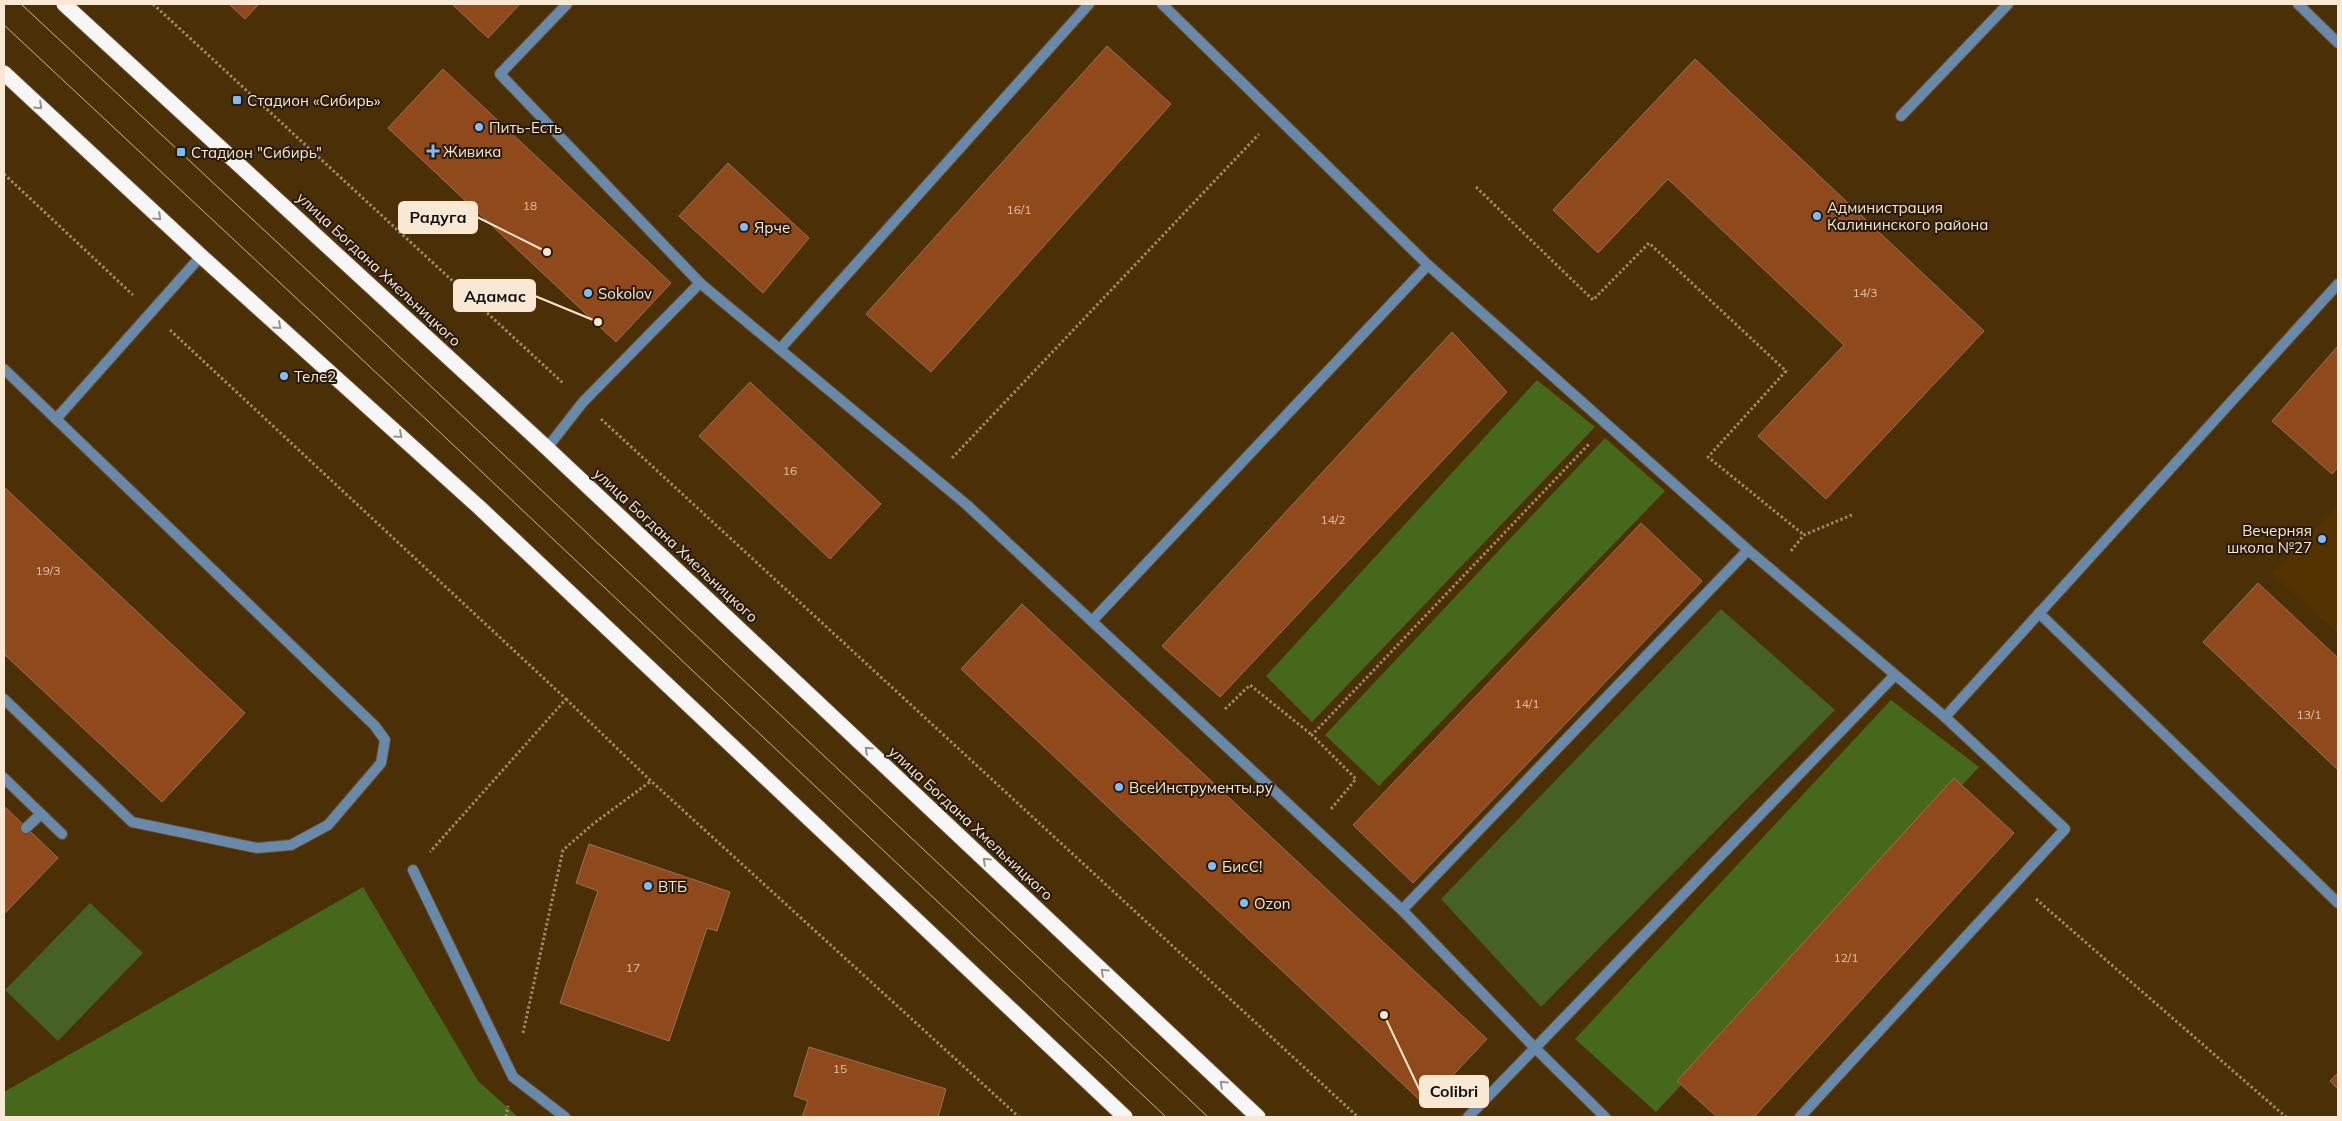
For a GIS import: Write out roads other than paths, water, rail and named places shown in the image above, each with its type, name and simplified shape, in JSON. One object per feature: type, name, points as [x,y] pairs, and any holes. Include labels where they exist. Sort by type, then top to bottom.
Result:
[{"type":"highway","name":"улица Богдана Хмельницкого","points":[[64,4],[547,448],[1258,1117]]},
{"type":"highway","points":[[4,73],[201,256],[480,508],[1124,1117]]},
{"type":"lane","points":[[567,4],[500,74],[700,283],[934,477],[1092,621],[1402,910],[1535,1048],[1605,1117]]},
{"type":"lane","points":[[780,349],[1089,4]]},
{"type":"lane","points":[[1162,4],[1428,265],[1748,550],[1894,676],[1945,717],[2065,829],[1800,1117]]},
{"type":"lane","points":[[1901,116],[2008,4]]},
{"type":"lane","points":[[2298,4],[2338,43]]},
{"type":"lane","points":[[56,419],[150,311],[201,256]]},
{"type":"lane","points":[[1092,621],[1428,265]]},
{"type":"lane","points":[[547,448],[583,402],[700,283]]},
{"type":"lane","points":[[1945,717],[2338,284]]},
{"type":"lane","points":[[4,369],[375,726],[385,740],[381,763],[328,825],[291,845],[257,848],[132,822],[4,699]]},
{"type":"lane","points":[[1402,910],[1748,550]]},
{"type":"lane","points":[[2039,613],[2338,903]]},
{"type":"lane","points":[[1468,1117],[1894,676]]},
{"type":"lane","points":[[4,778],[62,834]]},
{"type":"lane","points":[[26,828],[41,814]]},
{"type":"lane","points":[[413,870],[513,1078],[565,1117]]},
{"type":"tram line","points":[[21,4],[337,298],[1208,1117]]},
{"type":"tram line","points":[[4,25],[430,423],[1166,1117]]},
{"type":"place","name":"Стадион «Сибирь»","points":[[237,100]]},
{"type":"place","name":"Пить-Есть","points":[[479,127]]},
{"type":"place","name":"Живика","points":[[433,151]]},
{"type":"place","name":"Стадион \"Сибирь\"","points":[[181,152]]},
{"type":"place","name":"Администрация Калининского района","points":[[1817,216]]},
{"type":"place","name":"Ярче","points":[[744,227]]},
{"type":"place","name":"Радуга","points":[[547,252]]},
{"type":"place","name":"Sokolov","points":[[588,293]]},
{"type":"place","name":"Адамас","points":[[598,322]]},
{"type":"place","name":"Теле2","points":[[284,376]]},
{"type":"place","name":"Вечерняя школа №27","points":[[2322,539]]},
{"type":"place","name":"ВсеИнструменты.ру","points":[[1119,787]]},
{"type":"place","name":"БисС!","points":[[1212,866]]},
{"type":"place","name":"ВТБ","points":[[648,886]]},
{"type":"place","name":"Ozon","points":[[1244,903]]},
{"type":"place","name":"Colibri","points":[[1384,1015]]}]
